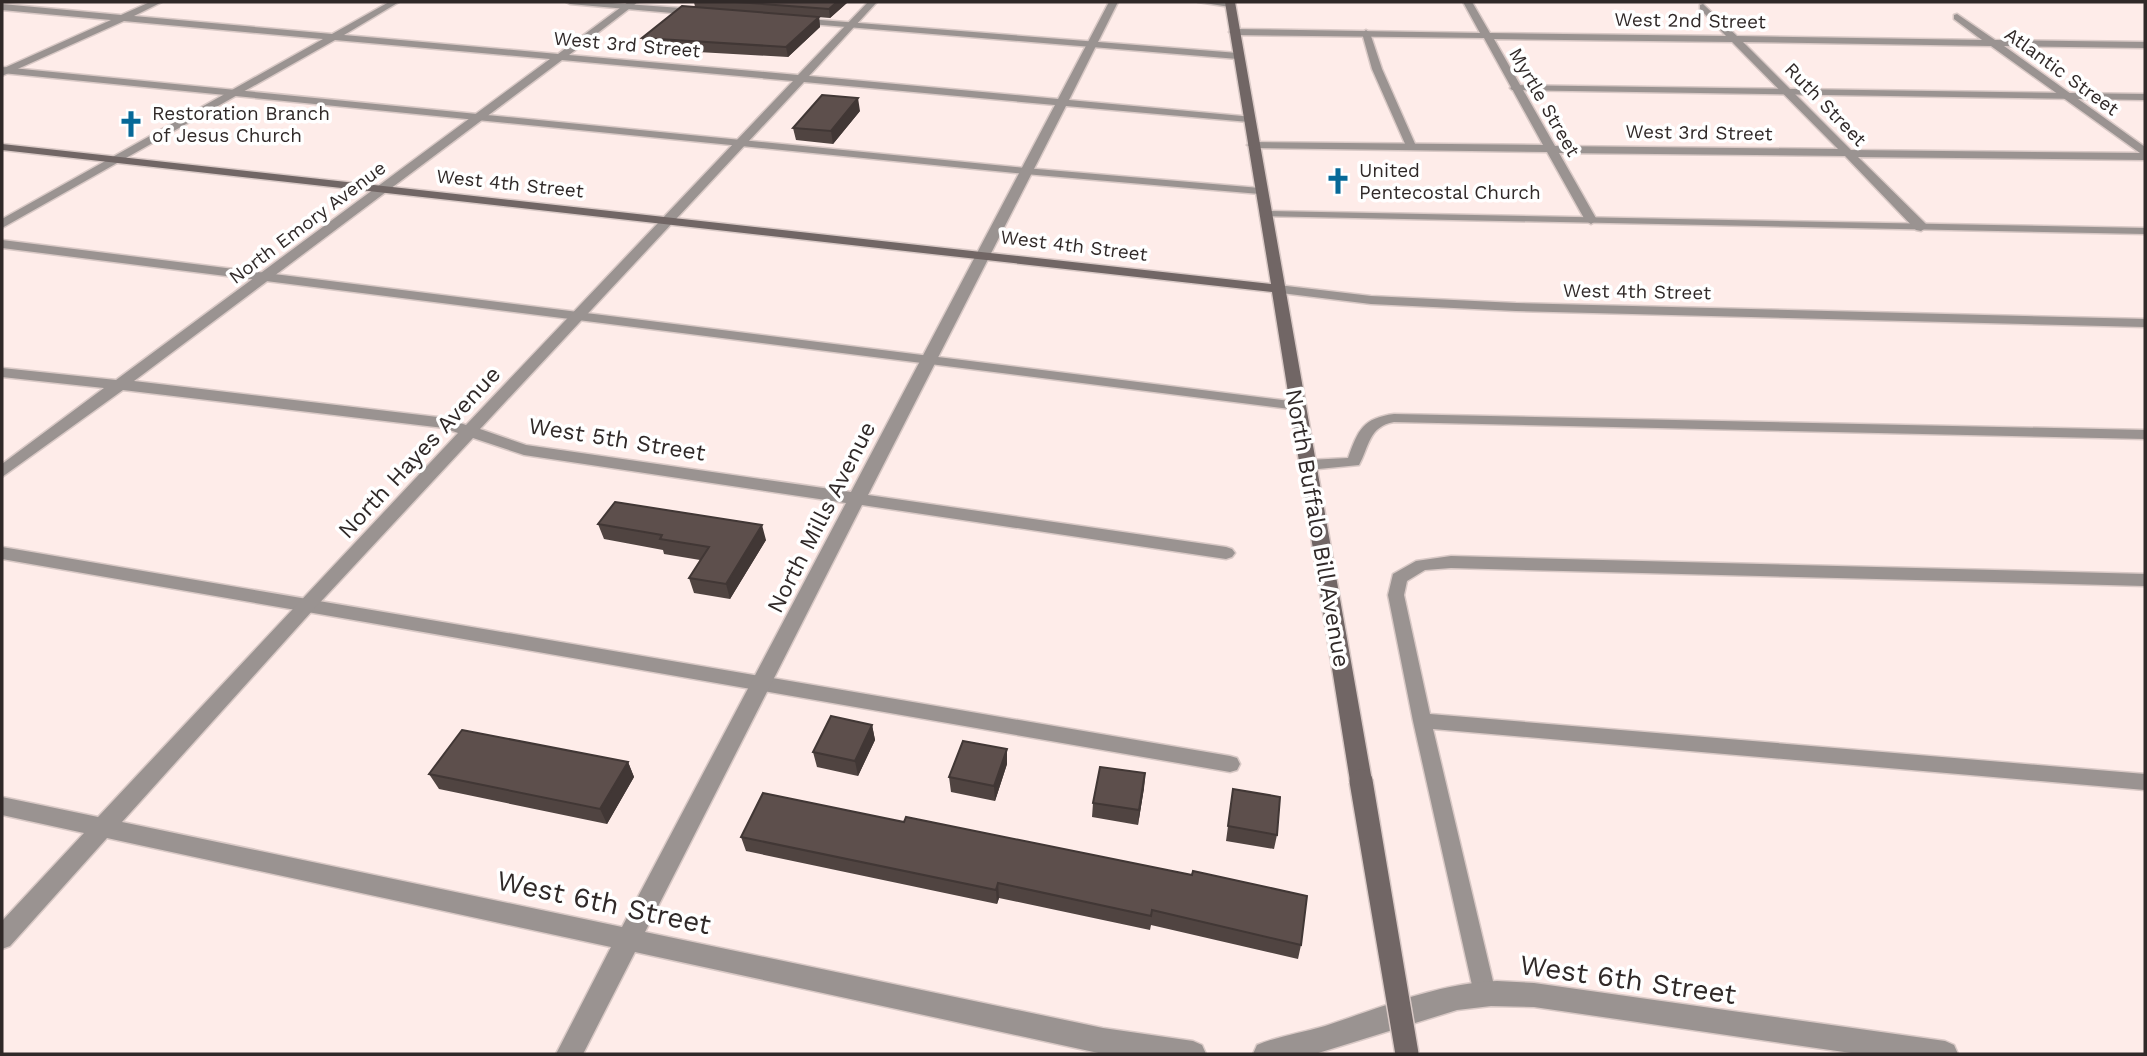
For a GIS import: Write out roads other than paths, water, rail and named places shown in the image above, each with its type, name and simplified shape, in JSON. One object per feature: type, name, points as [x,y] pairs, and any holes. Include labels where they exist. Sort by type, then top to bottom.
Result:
[{"type":"main road","name":"North Buffalo Bill Avenue","points":[[1230,3],[1407,1054]]},
{"type":"main road","name":"West 4th Street","points":[[2,147],[983,254],[1278,289]]},
{"type":"street","points":[[4,71],[157,2]]},
{"type":"street","points":[[2,224],[395,2]]},
{"type":"street","name":"North Hayes Avenue","points":[[2,938],[306,605],[873,2]]},
{"type":"street","name":"North Mills Avenue","points":[[569,1054],[1114,2]]},
{"type":"street","points":[[1203,2],[1230,3]]},
{"type":"street","name":"Myrtle Street","points":[[1468,2],[1591,220]]},
{"type":"street","name":"North Emory Avenue","points":[[2,472],[631,4]]},
{"type":"street","name":"West 3rd Street","points":[[2,7],[1249,119]]},
{"type":"street","name":"Ruth Street","points":[[1703,7],[1738,38],[1922,226]]},
{"type":"street","name":"Atlantic Street","points":[[1957,18],[2145,155]]},
{"type":"street","name":"West 2nd Street","points":[[1234,32],[2145,45]]},
{"type":"street","name":"West 3rd Street","points":[[1253,145],[2145,155]]},
{"type":"street","name":"West 4th Street","points":[[1278,289],[1371,300],[1488,306],[2145,323]]},
{"type":"street","name":"West 5th Street","points":[[2,372],[446,423],[524,450],[1226,552]]},
{"type":"street","name":"West 6th Street","points":[[2,806],[1103,1041],[1193,1054]]},
{"type":"street","name":"West 6th Street","points":[[1266,1054],[1308,1046],[1406,1013],[1485,994],[1534,995],[1945,1054]]},
{"type":"lane","points":[[570,2],[631,4],[707,13]]},
{"type":"lane","points":[[786,19],[1238,56]]},
{"type":"lane","points":[[1366,33],[1377,69],[1410,146]]},
{"type":"lane","points":[[4,71],[1025,171],[1260,191]]},
{"type":"lane","points":[[1515,88],[2145,97]]},
{"type":"lane","points":[[1264,214],[2145,231]]},
{"type":"lane","points":[[2,244],[1298,407]]},
{"type":"lane","points":[[1308,465],[1354,462],[1365,431],[1378,419],[1394,418],[2145,435]]},
{"type":"lane","points":[[2,553],[1230,764]]},
{"type":"lane","points":[[1485,994],[1422,721],[1396,595],[1399,578],[1422,565],[1451,562],[2145,580]]},
{"type":"lane","points":[[1422,721],[2145,782]]},
{"type":"place","name":"Restoration Branch of Jesus Church","points":[[131,124]]},
{"type":"place","name":"United Pentecostal Church","points":[[1338,181]]}]
